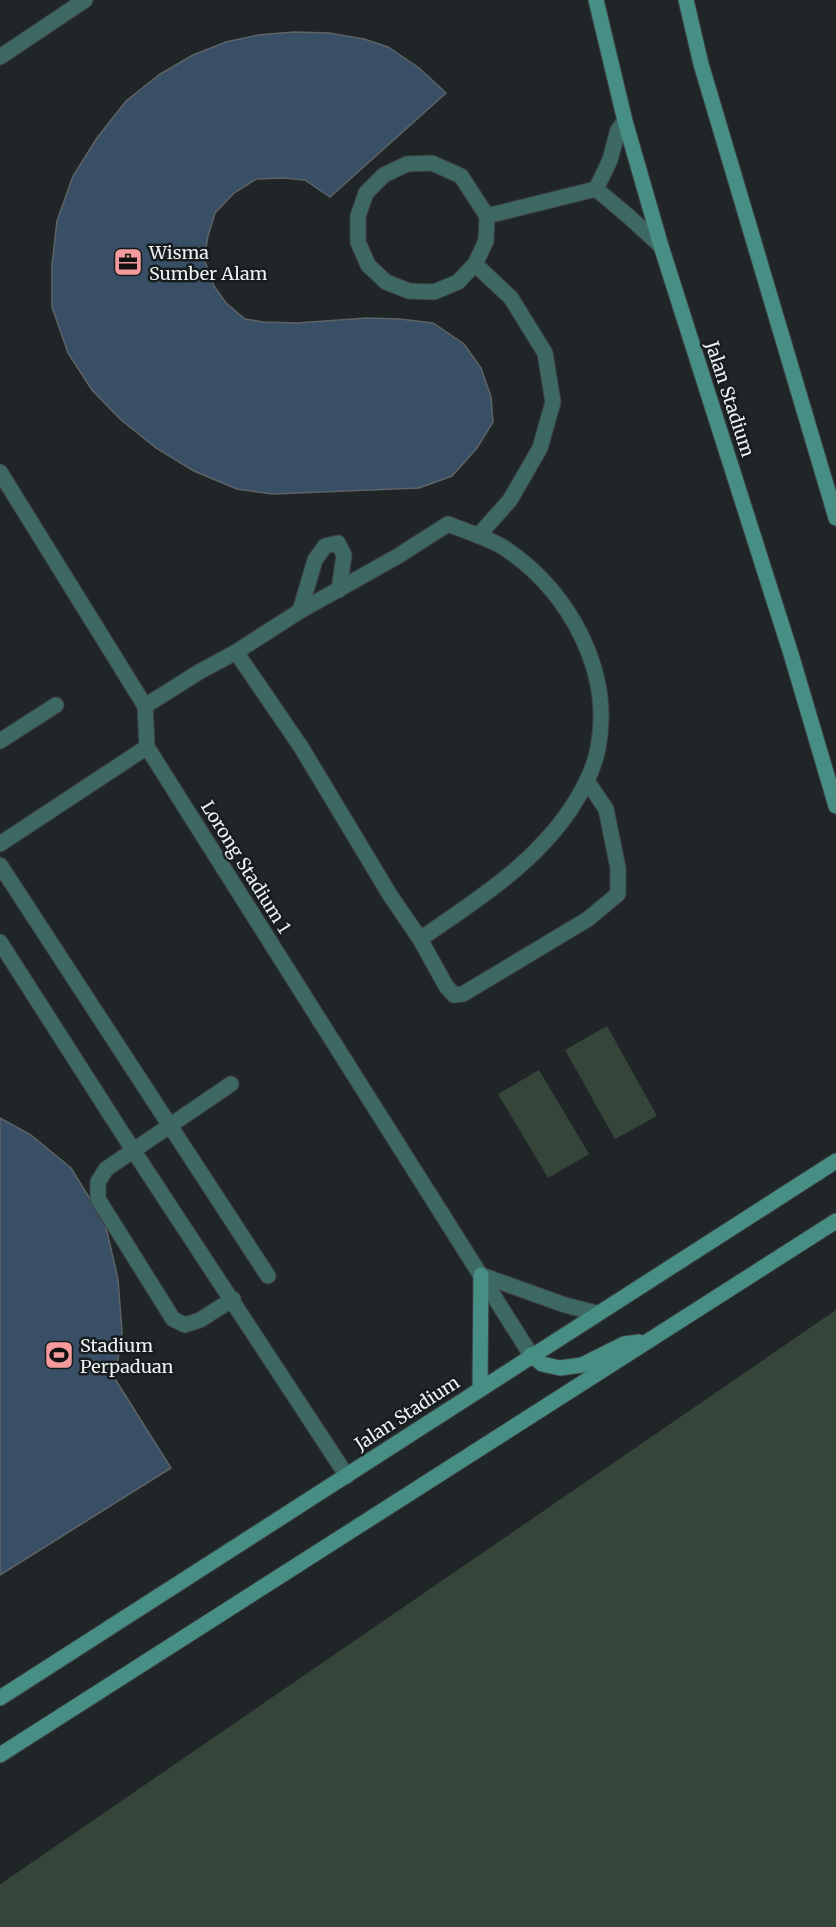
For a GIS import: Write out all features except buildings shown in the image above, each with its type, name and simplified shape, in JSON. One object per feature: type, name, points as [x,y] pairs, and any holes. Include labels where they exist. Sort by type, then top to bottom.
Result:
[{"type":"street","points":[[0,57],[85,0]]},
{"type":"street","points":[[686,0],[701,64],[836,518]]},
{"type":"street","name":"Jalan Stadium","points":[[597,2],[625,121],[661,246],[791,654],[836,806]]},
{"type":"street","points":[[596,189],[610,160],[618,130],[625,121]]},
{"type":"street","points":[[432,163],[461,176],[487,216],[486,241],[476,264],[458,282],[434,292],[409,291],[386,282],[368,265],[358,242],[357,216],[366,193],[384,175],[407,164],[432,163]]},
{"type":"street","points":[[487,216],[596,189]]},
{"type":"street","points":[[596,189],[661,246]]},
{"type":"street","points":[[476,264],[511,298],[545,353],[553,402],[540,448],[510,500],[478,536]]},
{"type":"street","name":"Lorong Stadium 1","points":[[0,472],[145,706],[147,747],[531,1355]]},
{"type":"street","points":[[145,706],[448,524],[504,548],[536,572],[561,601],[582,636],[595,673],[601,713],[598,749],[587,781],[570,810],[543,845],[477,901],[420,939]]},
{"type":"street","points":[[300,611],[315,560],[325,546],[338,543],[344,555],[339,590]]},
{"type":"street","points":[[236,652],[301,747],[390,895],[420,939],[446,986],[454,995],[463,994],[588,919],[618,894],[618,868],[606,809],[587,781]]},
{"type":"street","points":[[0,741],[56,705]]},
{"type":"street","points":[[0,844],[147,747]]},
{"type":"street","points":[[0,865],[268,1276]]},
{"type":"street","points":[[0,942],[347,1476]]},
{"type":"street","points":[[231,1084],[106,1169],[98,1182],[98,1199],[173,1318],[184,1325],[200,1320],[233,1299]]},
{"type":"street","name":"Jalan Stadium","points":[[0,1698],[836,1161]]},
{"type":"street","points":[[0,1755],[836,1221]]},
{"type":"street","points":[[480,1389],[481,1275],[565,1305],[597,1313]]},
{"type":"street","points":[[531,1355],[542,1364],[560,1368],[582,1365],[624,1344],[648,1341]]},
{"type":"green space","points":[[607,1026],[657,1116],[615,1139],[565,1050]]},
{"type":"green space","points":[[539,1070],[589,1154],[548,1178],[498,1094]]},
{"type":"green space","points":[[836,1310],[836,1927],[0,1927],[0,1885],[2,1883]]},
{"type":"place","name":"Wisma Sumber Alam","points":[[128,262]]},
{"type":"place","name":"Stadium Perpaduan","points":[[59,1355]]}]
